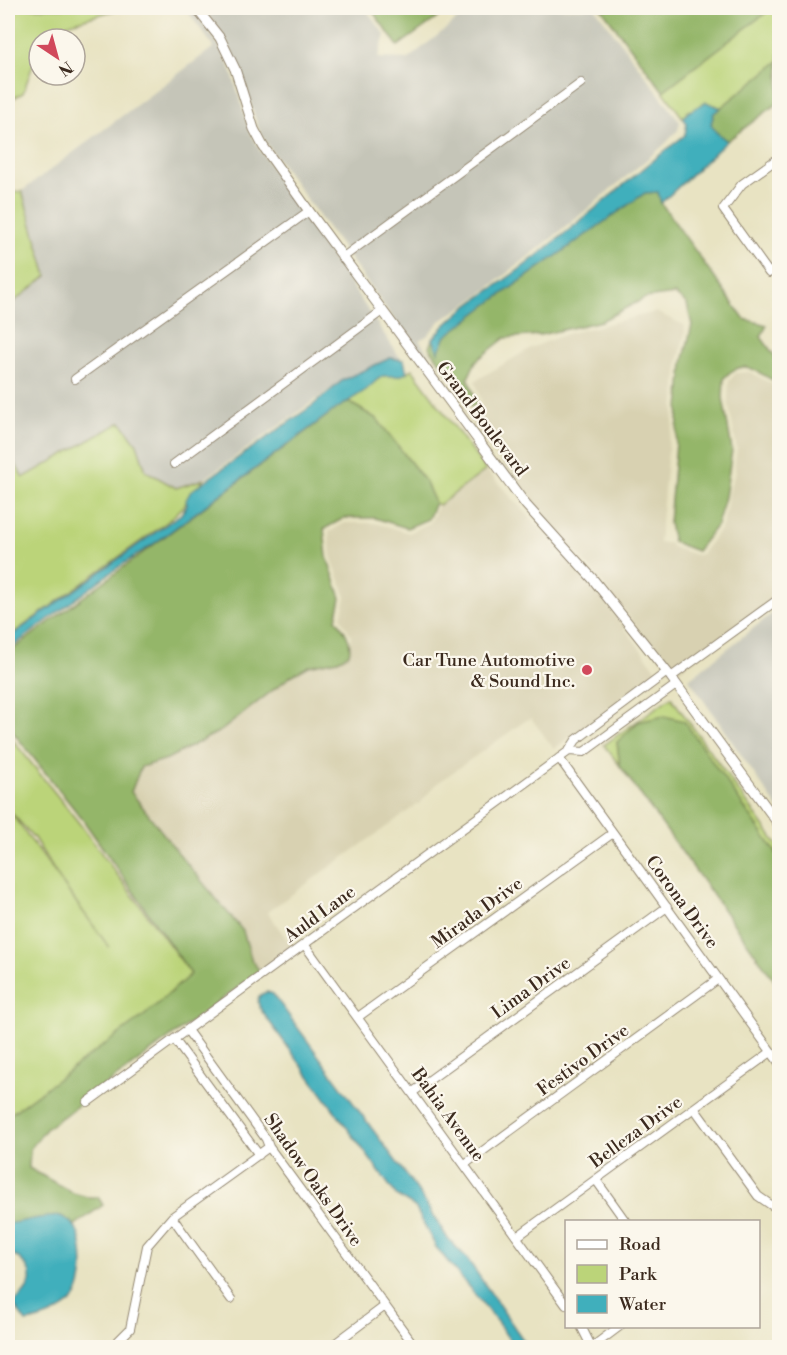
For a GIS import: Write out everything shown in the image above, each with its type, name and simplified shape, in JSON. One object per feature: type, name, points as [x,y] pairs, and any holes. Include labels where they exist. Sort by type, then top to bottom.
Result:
[{"type":"street","name":"Grand Boulevard","points":[[196,8],[220,38],[235,69],[254,129],[263,146],[342,258],[526,505],[592,578],[671,678],[780,826]]},
{"type":"street","points":[[342,258],[581,83]]},
{"type":"street","points":[[780,157],[742,184],[723,209],[769,273],[780,266]]},
{"type":"street","points":[[75,380],[309,211]]},
{"type":"street","points":[[174,464],[382,311]]},
{"type":"street","points":[[671,678],[780,598]]},
{"type":"street","name":"Auld Lane","points":[[88,1102],[569,751],[576,740],[671,678]]},
{"type":"street","name":"Auld Lane","points":[[569,751],[584,752],[671,678]]},
{"type":"street","name":"Corona Drive","points":[[559,758],[780,1064]]},
{"type":"street","name":"Mirada Drive","points":[[358,1017],[613,833]]},
{"type":"street","name":"Lima Drive","points":[[413,1092],[667,907]]},
{"type":"street","name":"Bahia Avenue","points":[[304,944],[565,1302]]},
{"type":"street","name":"Festivo Drive","points":[[465,1164],[718,979]]},
{"type":"street","name":"Shadow Oaks Drive","points":[[187,1030],[266,1139],[269,1147],[416,1347]]},
{"type":"street","name":"Shadow Oaks Drive","points":[[174,1039],[259,1155]]},
{"type":"street","name":"Belleza Drive","points":[[518,1236],[771,1052]]},
{"type":"street","points":[[694,1108],[758,1196],[771,1205],[780,1204]]},
{"type":"street","points":[[111,1347],[130,1329],[147,1246],[172,1217],[269,1147]]},
{"type":"street","points":[[596,1180],[625,1220]]},
{"type":"street","points":[[172,1217],[231,1299]]},
{"type":"street","points":[[329,1347],[386,1306]]},
{"type":"street","points":[[582,1328],[592,1347],[617,1328]]},
{"type":"shaded area","points":[[185,8],[191,8],[216,41],[231,70],[249,130],[259,149],[401,359],[390,358],[343,380],[204,479],[176,488],[146,471],[137,444],[121,422],[22,478],[8,450],[8,306],[47,276],[22,191],[214,47]]},
{"type":"shaded area","points":[[202,8],[365,8],[385,35],[378,58],[408,59],[472,8],[595,8],[680,122],[678,130],[664,145],[567,226],[477,297],[440,321],[427,336],[419,340],[437,366],[430,369],[267,144],[258,127],[239,67],[224,36]]},
{"type":"shaded area","points":[[656,312],[684,325],[685,333],[678,362],[659,543],[669,543],[672,547],[696,555],[701,554],[722,527],[732,481],[736,474],[737,449],[728,399],[729,381],[736,373],[749,372],[779,388],[779,601],[674,674],[596,575],[530,502],[430,369],[437,366],[468,410],[475,411],[481,407],[482,402],[475,381],[531,348],[566,334]]},
{"type":"shaded area","points":[[486,470],[589,581],[658,672],[554,749],[531,718],[436,784],[421,802],[267,912],[292,946],[260,971],[252,961],[243,931],[131,792],[140,767],[167,759],[309,666],[338,660],[349,654],[351,635],[341,618],[346,597],[331,556],[329,532],[345,523],[375,523],[409,533],[430,523],[439,505]]},
{"type":"shaded area","points":[[779,608],[779,810],[689,679]]},
{"type":"green space","points":[[8,8],[122,8],[62,27],[27,27],[27,82],[23,93],[8,101]]},
{"type":"green space","points":[[370,8],[451,8],[398,46]]},
{"type":"green space","points":[[601,8],[772,8],[663,91]]},
{"type":"green space","points":[[772,8],[779,8],[779,61],[721,108],[715,105],[688,111],[683,118],[663,91]]},
{"type":"green space","points":[[779,61],[779,102],[727,141],[716,132],[711,124],[714,113]]},
{"type":"green space","points":[[22,191],[47,276],[8,306],[8,193]]},
{"type":"green space","points":[[658,192],[661,203],[744,319],[767,325],[761,337],[779,362],[779,383],[745,367],[732,371],[724,378],[723,398],[732,450],[725,497],[717,525],[697,551],[673,542],[669,523],[683,363],[692,325],[687,304],[675,294],[645,298],[601,321],[540,335],[505,338],[476,361],[468,378],[477,403],[472,407],[429,347],[433,339],[438,351],[446,336],[491,302],[645,193]]},
{"type":"green space","points":[[412,369],[486,470],[439,505],[435,503],[425,481],[377,419],[347,401],[383,376],[399,376]]},
{"type":"green space","points":[[347,401],[377,419],[425,481],[435,503],[428,519],[407,528],[375,518],[344,518],[324,529],[327,557],[341,598],[336,619],[350,644],[349,654],[338,660],[309,666],[291,676],[222,730],[167,759],[141,767],[131,792],[243,931],[252,961],[260,971],[46,1129],[30,1149],[29,1168],[73,1193],[98,1197],[103,1205],[75,1225],[61,1216],[8,1224],[8,1116],[146,1014],[191,974],[83,820],[8,726],[8,653]]},
{"type":"green space","points":[[121,422],[137,444],[146,471],[176,488],[204,479],[183,507],[167,522],[8,637],[8,450],[23,478]]},
{"type":"green space","points":[[671,697],[779,847],[779,857],[683,721],[617,742],[620,766],[604,745]]},
{"type":"green space","points":[[664,716],[684,721],[779,857],[779,987],[620,766],[617,742],[638,722]]},
{"type":"green space","points":[[8,734],[79,823],[191,974],[144,1016],[8,1116]],"holes":[[[9,810],[34,838],[60,880]]]},
{"type":"water","points":[[706,102],[721,108],[714,113],[711,124],[716,132],[727,141],[661,203],[658,192],[645,193],[446,336],[438,352],[433,339],[442,328],[477,299],[514,274],[685,135],[687,123],[683,118],[688,112]]},
{"type":"water","points":[[390,358],[404,360],[407,373],[399,376],[383,376],[378,379],[155,543],[114,570],[8,650],[8,638],[181,514],[187,505],[186,500],[191,491],[313,405],[343,380]]},
{"type":"water","points":[[267,992],[273,994],[418,1191],[448,1239],[466,1257],[528,1347],[512,1347],[498,1323],[436,1247],[415,1207],[397,1196],[261,1010],[258,999]]},
{"type":"water","points":[[61,1216],[73,1224],[79,1235],[83,1265],[80,1285],[69,1304],[57,1312],[26,1322],[14,1305],[29,1284],[29,1272],[23,1262],[8,1252],[8,1224]]},
{"type":"place","name":"Car Tune Automotive & Sound Inc.","points":[[587,670]]}]
